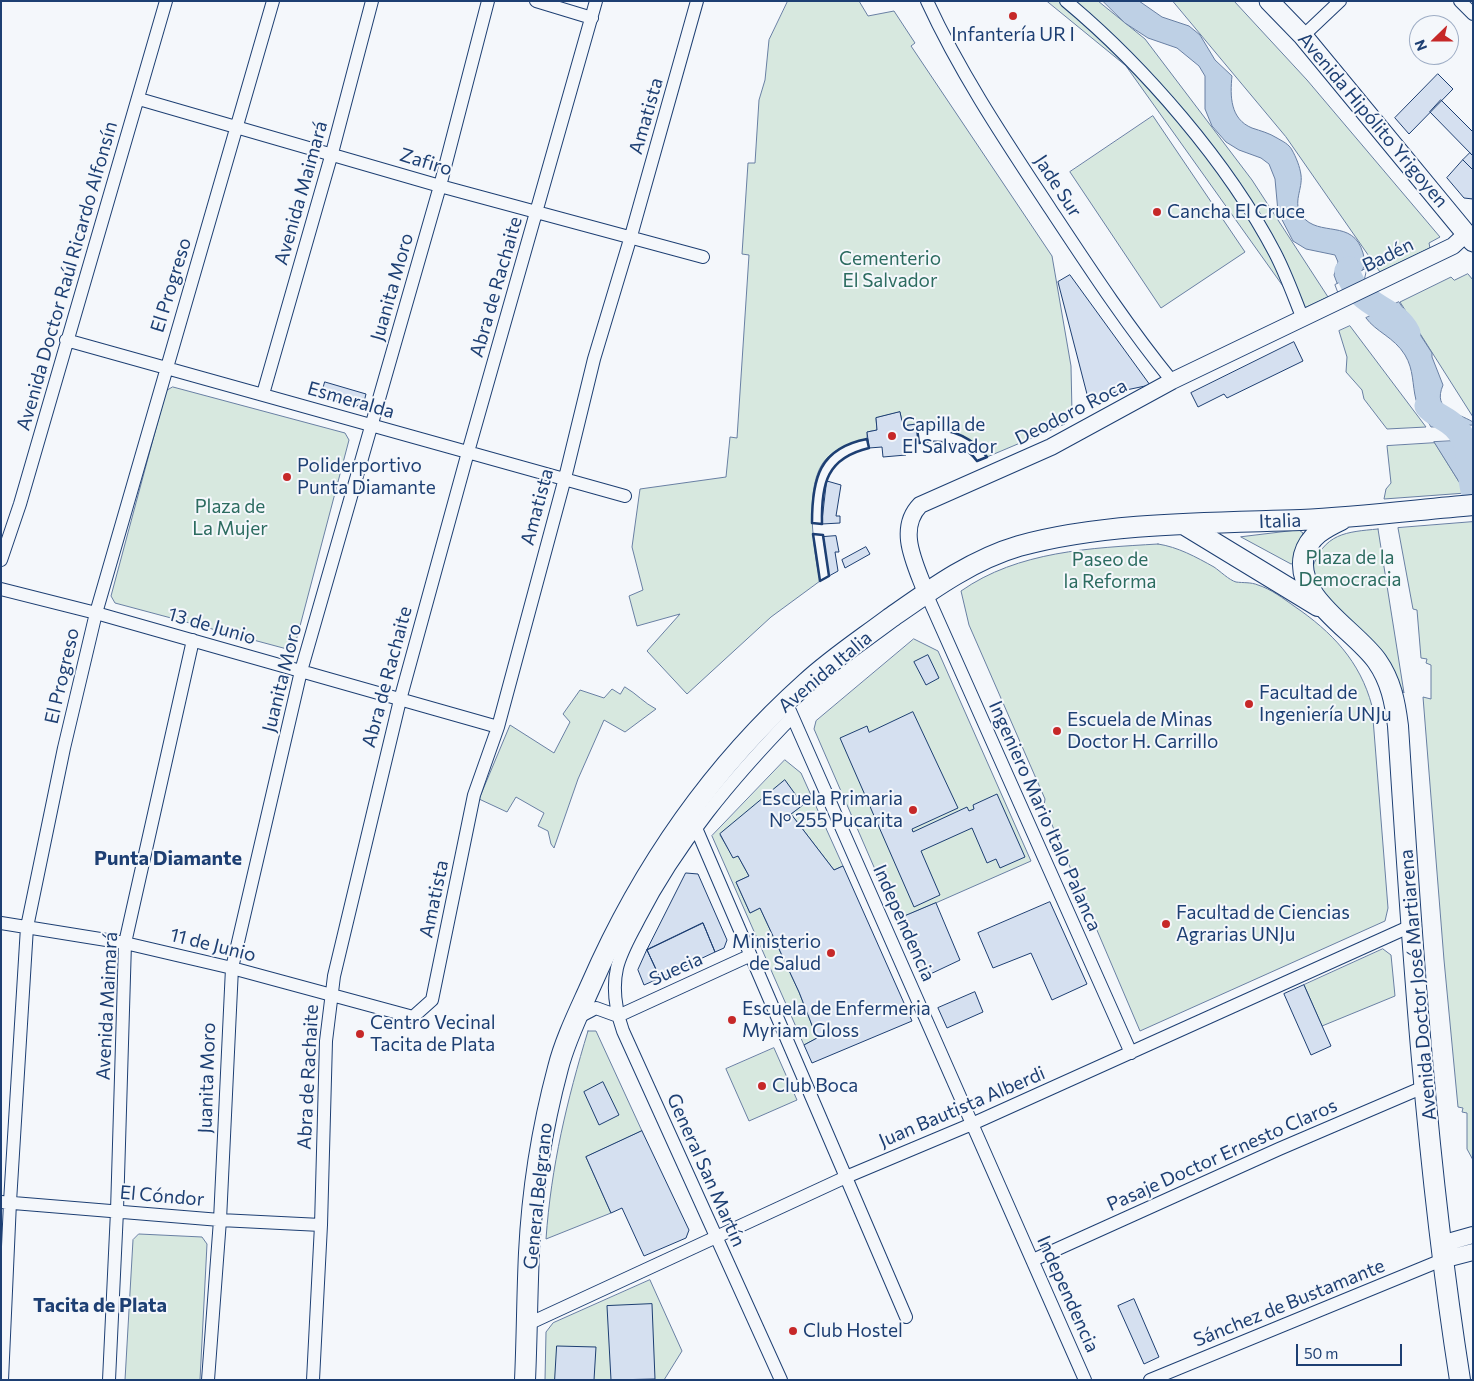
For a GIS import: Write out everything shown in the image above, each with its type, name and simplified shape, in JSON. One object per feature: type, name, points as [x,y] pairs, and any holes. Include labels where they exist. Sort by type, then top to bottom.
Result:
[{"type":"main road","name":"Avenida Hipólito Yrigoyen","points":[[1269,1],[1303,36],[1471,234]]},
{"type":"main road","name":"Italia","points":[[1185,525],[1348,518],[1473,505]]},
{"type":"main road","points":[[1328,613],[1304,578],[1302,570],[1304,556],[1311,540],[1320,531],[1348,518]]},
{"type":"main road","name":"Avenida Italia","points":[[577,1018],[618,926],[653,861],[702,794],[789,709],[836,658],[926,593],[983,561],[1027,544],[1074,535],[1185,525]]},
{"type":"main road","points":[[1185,525],[1328,613]]},
{"type":"main road","name":"Avenida Doctor José Martiarena","points":[[1328,613],[1377,661],[1393,694],[1398,726],[1411,926],[1441,1252],[1460,1380]]},
{"type":"main road","name":"General Belgrano","points":[[525,1380],[529,1245],[540,1152],[559,1063],[577,1018]]},
{"type":"street","name":"Avenida Doctor Raúl Ricardo Alfonsín","points":[[1,560],[20,504],[66,340],[139,99],[166,1]]},
{"type":"street","name":"El Progreso","points":[[2,1380],[5,1202],[27,927],[64,748],[96,613],[273,1]]},
{"type":"street","name":"Avenida Maimará","points":[[263,394],[332,153],[372,1]]},
{"type":"street","name":"Juanita Moro","points":[[208,1380],[220,1220],[232,968],[301,671],[440,186],[488,1]]},
{"type":"street","points":[[536,1],[592,18]]},
{"type":"street","name":"Abra de Rachaite","points":[[312,1380],[321,1225],[326,1041],[334,976],[400,700],[596,1]]},
{"type":"street","name":"Amatista","points":[[413,1017],[432,1000],[474,795],[498,727],[565,478],[594,359],[631,236],[697,1]]},
{"type":"street","name":"Jade Sur","points":[[927,1],[966,75],[1030,177],[1121,314],[1172,381]]},
{"type":"street","points":[[1066,1],[1096,26],[1180,115],[1239,192],[1276,253],[1303,319]]},
{"type":"street","points":[[1303,36],[1340,1]]},
{"type":"street","points":[[1460,1],[1473,14]]},
{"type":"street","name":"Zafiro","points":[[139,99],[332,153],[440,186],[631,236],[703,257]]},
{"type":"street","name":"Badén","points":[[1324,310],[1404,268],[1453,246],[1471,234]]},
{"type":"street","name":"Deodoro Roca","points":[[926,593],[908,537],[911,516],[920,505],[1050,447],[1172,381],[1324,310]]},
{"type":"street","name":"Esmeralda","points":[[66,340],[166,366],[372,426],[625,496]]},
{"type":"street","name":"13 de Junio","points":[[1,589],[96,613],[498,727]]},
{"type":"street","name":"Ingeniero Mario Italo Palanca","points":[[926,593],[1131,1053]]},
{"type":"street","name":"Avenida Maimará","points":[[109,1380],[117,1212],[125,943],[193,640]]},
{"type":"street","name":"Avenida Italia","points":[[618,1016],[614,994],[617,968],[624,948],[670,863],[717,799],[789,709]]},
{"type":"street","name":"Independencia","points":[[789,709],[1086,1380]]},
{"type":"street","points":[[696,828],[749,956],[906,1317]]},
{"type":"street","name":"11 de Junio","points":[[1,923],[125,943],[232,968],[413,1017]]},
{"type":"street","name":"Juan Bautista Alberdi","points":[[528,1324],[846,1177],[972,1124],[1411,926]]},
{"type":"street","name":"Suecia","points":[[618,1016],[749,956]]},
{"type":"street","points":[[577,1018],[596,1008],[618,1016]]},
{"type":"street","name":"General San Martín","points":[[618,1016],[715,1237],[781,1380]]},
{"type":"street","name":"Pasaje Doctor Ernesto Claros","points":[[1033,1260],[1279,1149],[1426,1086]]},
{"type":"street","name":"El Cóndor","points":[[5,1202],[220,1220],[321,1225]]},
{"type":"street","points":[[1441,1252],[1473,1235]]},
{"type":"street","points":[[1441,1252],[1473,1252]]},
{"type":"street","name":"Sánchez de Bustamante","points":[[1150,1380],[1441,1252]]},
{"type":"green space","name":"Cementerio El Salvador","points":[[788,1],[859,1],[868,16],[894,11],[915,43],[911,46],[1052,256],[1071,366],[1072,413],[1065,424],[987,457],[973,442],[956,433],[937,429],[917,429],[916,424],[903,426],[900,412],[876,418],[877,430],[867,432],[867,439],[835,452],[826,459],[819,470],[812,501],[812,518],[820,581],[771,617],[687,694],[647,651],[680,614],[637,626],[629,596],[643,590],[632,547],[640,489],[726,477],[730,437],[737,438],[749,255],[742,254],[748,163],[755,163],[759,100],[765,80],[769,40]]},
{"type":"green space","points":[[1047,1],[1098,1],[1145,39],[1252,180],[1328,297],[1300,310],[1126,66]]},
{"type":"green space","points":[[1173,1],[1234,1],[1307,80],[1440,237],[1429,243],[1430,248],[1380,272],[1286,137]]},
{"type":"green space","name":"Cancha El Cruce","points":[[1153,116],[1245,252],[1161,308],[1070,172]]},
{"type":"green space","points":[[1468,274],[1473,280],[1473,417],[1400,302],[1451,277],[1454,280]]},
{"type":"green space","points":[[1350,326],[1426,427],[1387,429],[1364,399],[1362,390],[1346,372],[1347,357],[1339,331]]},
{"type":"green space","name":"Plaza de La Mujer","points":[[173,387],[345,433],[349,440],[295,645],[287,649],[115,603],[111,596],[166,391]]},
{"type":"green space","points":[[1435,443],[1466,493],[1384,499],[1386,489],[1391,483],[1387,446]]},
{"type":"green space","points":[[1473,522],[1473,1160],[1467,1149],[1467,1113],[1462,1112],[1463,1108],[1458,1107],[1444,960],[1423,697],[1431,699],[1431,665],[1426,663],[1427,659],[1421,658],[1417,610],[1413,609],[1398,528]]},
{"type":"green space","name":"Plaza de la Democracia","points":[[1378,529],[1404,693],[1383,663],[1317,583],[1312,569],[1317,557],[1330,541],[1346,533]]},
{"type":"green space","points":[[1299,530],[1303,533],[1294,563],[1291,564],[1241,537]]},
{"type":"green space","name":"Paseo de la Reforma","points":[[1158,544],[1173,547],[1194,556],[1214,567],[1233,581],[1255,584],[1277,594],[1321,626],[1352,661],[1367,690],[1372,706],[1388,908],[1385,921],[1140,1031],[1044,806],[1045,799],[969,625],[961,591],[1006,567],[1056,554],[1107,547]]},
{"type":"green space","points":[[914,639],[938,651],[1031,861],[897,920],[814,729],[816,721]]},
{"type":"green space","points":[[625,687],[656,709],[625,732],[604,720],[578,779],[554,848],[548,831],[538,826],[544,813],[516,797],[507,812],[479,799],[510,725],[554,753],[570,722],[563,714],[580,690],[604,698],[612,689],[620,694]]},
{"type":"green space","points":[[785,760],[801,773],[843,866],[834,870],[791,814],[802,805],[785,781],[720,835],[733,857],[738,856],[749,876],[736,882],[750,913],[760,908],[799,992],[817,1038],[804,1045],[712,836]]},
{"type":"green space","points":[[1383,949],[1391,955],[1395,996],[1322,1026],[1304,985]]},
{"type":"green space","points":[[588,1031],[596,1031],[642,1131],[586,1157],[611,1213],[546,1239],[548,1212],[561,1134],[573,1082]]},
{"type":"green space","name":"Club Boca","points":[[774,1048],[797,1100],[749,1121],[726,1069]]},
{"type":"green space","points":[[139,1234],[202,1237],[207,1244],[200,1380],[125,1380],[133,1240]]},
{"type":"green space","points":[[650,1280],[682,1351],[664,1380],[545,1380],[546,1332],[553,1323]]},
{"type":"water","points":[[1103,1],[1139,1],[1162,17],[1189,26],[1200,35],[1215,60],[1232,76],[1233,106],[1239,119],[1252,128],[1268,133],[1289,146],[1292,150],[1298,162],[1301,175],[1298,206],[1302,216],[1317,226],[1344,232],[1358,242],[1363,253],[1364,266],[1355,279],[1340,291],[1334,275],[1338,262],[1335,255],[1306,249],[1293,241],[1278,212],[1275,179],[1269,164],[1261,158],[1239,150],[1226,142],[1212,126],[1205,109],[1205,76],[1199,66],[1177,48],[1148,38],[1125,23]]},
{"type":"water","points":[[1399,302],[1432,353],[1443,385],[1440,394],[1443,405],[1448,410],[1473,422],[1473,425],[1431,427],[1416,400],[1411,372],[1405,355],[1396,344],[1366,318]]},
{"type":"water","points":[[1473,440],[1473,493],[1466,493],[1434,442]]},
{"type":"pier","points":[[1367,268],[1364,281],[1338,293],[1335,285]]},
{"type":"building","points":[[1438,74],[1453,89],[1409,134],[1395,118]]},
{"type":"building","points":[[1441,100],[1473,132],[1473,156],[1430,112]]},
{"type":"building","points":[[1470,153],[1473,156],[1473,170],[1463,160]]},
{"type":"building","points":[[1463,160],[1473,170],[1473,199],[1464,198],[1447,178]]},
{"type":"building","points":[[1070,275],[1150,385],[1088,398],[1058,282]]},
{"type":"building","points":[[1294,342],[1303,361],[1227,398],[1224,394],[1198,407],[1191,393]]},
{"type":"building","points":[[325,382],[366,394],[364,402],[357,406],[321,397]]},
{"type":"building","name":"Capilla de El Salvador","points":[[900,412],[903,426],[916,424],[919,443],[906,444],[906,455],[883,457],[882,447],[869,448],[867,432],[877,430],[876,418]]},
{"type":"building","points":[[827,481],[841,485],[836,516],[840,516],[840,523],[822,524]]},
{"type":"building","points":[[836,536],[839,552],[835,552],[838,571],[829,576],[823,537]]},
{"type":"building","points":[[866,547],[870,554],[845,568],[842,560]]},
{"type":"building","points":[[928,655],[939,678],[926,685],[914,662]]},
{"type":"building","name":"Escuela Primaria Nº 255 Pucarita","points":[[913,712],[958,808],[912,829],[913,832],[967,807],[969,811],[974,809],[973,805],[997,794],[1025,857],[1000,868],[996,859],[987,863],[972,828],[921,851],[940,895],[914,907],[840,738],[867,726],[869,732]]},
{"type":"building","name":"Ministerio de Salud","points":[[785,780],[803,805],[791,814],[834,870],[843,866],[912,1021],[812,1063],[804,1045],[817,1038],[799,992],[760,908],[750,913],[736,882],[749,876],[738,856],[733,858],[720,834]]},
{"type":"building","points":[[686,873],[698,874],[727,940],[724,948],[715,952],[703,923],[647,950]]},
{"type":"building","points":[[1050,902],[1087,984],[1052,1000],[1031,953],[993,968],[978,933]]},
{"type":"building","points":[[936,903],[960,960],[924,977],[898,919]]},
{"type":"building","points":[[703,923],[715,952],[660,978],[647,950]]},
{"type":"building","points":[[647,950],[660,978],[644,985],[638,970]]},
{"type":"building","points":[[1304,985],[1331,1046],[1311,1055],[1284,994]]},
{"type":"building","points":[[975,992],[983,1012],[947,1028],[938,1008]]},
{"type":"building","points":[[603,1082],[619,1115],[599,1125],[584,1092]]},
{"type":"building","points":[[642,1131],[689,1230],[686,1238],[644,1256],[622,1208],[611,1213],[586,1157]]},
{"type":"building","points":[[1134,1299],[1159,1357],[1144,1364],[1118,1306]]},
{"type":"building","points":[[652,1304],[655,1379],[611,1380],[607,1306]]},
{"type":"building","points":[[557,1346],[596,1347],[594,1380],[555,1380]]},
{"type":"waterway","points":[[1349,269],[1347,271],[1359,293],[1399,321],[1408,333]]},
{"type":"waterway","points":[[1427,406],[1452,424],[1465,441],[1473,490]]},
{"type":"wall","points":[[917,429],[937,429],[956,433],[973,442],[987,457],[977,461],[958,446],[943,442],[919,443],[917,429]]},
{"type":"wall","points":[[867,439],[869,448],[844,458],[829,474],[823,496],[822,524],[812,523],[814,493],[822,468],[838,450],[851,443],[867,439]]},
{"type":"wall","points":[[813,534],[823,535],[829,576],[820,581],[813,534]]},
{"type":"place","name":"Infantería UR I","points":[[1013,16]]},
{"type":"place","name":"Cancha El Cruce","points":[[1157,212]]},
{"type":"place","name":"Capilla de El Salvador","points":[[892,436]]},
{"type":"place","name":"Poliderportivo Punta Diamante","points":[[287,477]]},
{"type":"place","name":"Facultad de Ingeniería UNJu","points":[[1249,704]]},
{"type":"place","name":"Escuela de Minas Doctor H. Carrillo","points":[[1057,731]]},
{"type":"place","name":"Escuela Primaria Nº 255 Pucarita","points":[[913,810]]},
{"type":"place","name":"Facultad de Ciencias Agrarias UNJu","points":[[1166,924]]},
{"type":"place","name":"Ministerio de Salud","points":[[831,953]]},
{"type":"place","name":"Escuela de Enfermeria Myriam Gloss","points":[[732,1020]]},
{"type":"place","name":"Centro Vecinal Tacita de Plata","points":[[360,1034]]},
{"type":"place","name":"Club Boca","points":[[762,1086]]},
{"type":"place","name":"Club Hostel","points":[[793,1331]]},
{"type":"district","name":"Punta Diamante","points":[[168,858]]},
{"type":"district","name":"Tacita de Plata","points":[[100,1305]]}]
